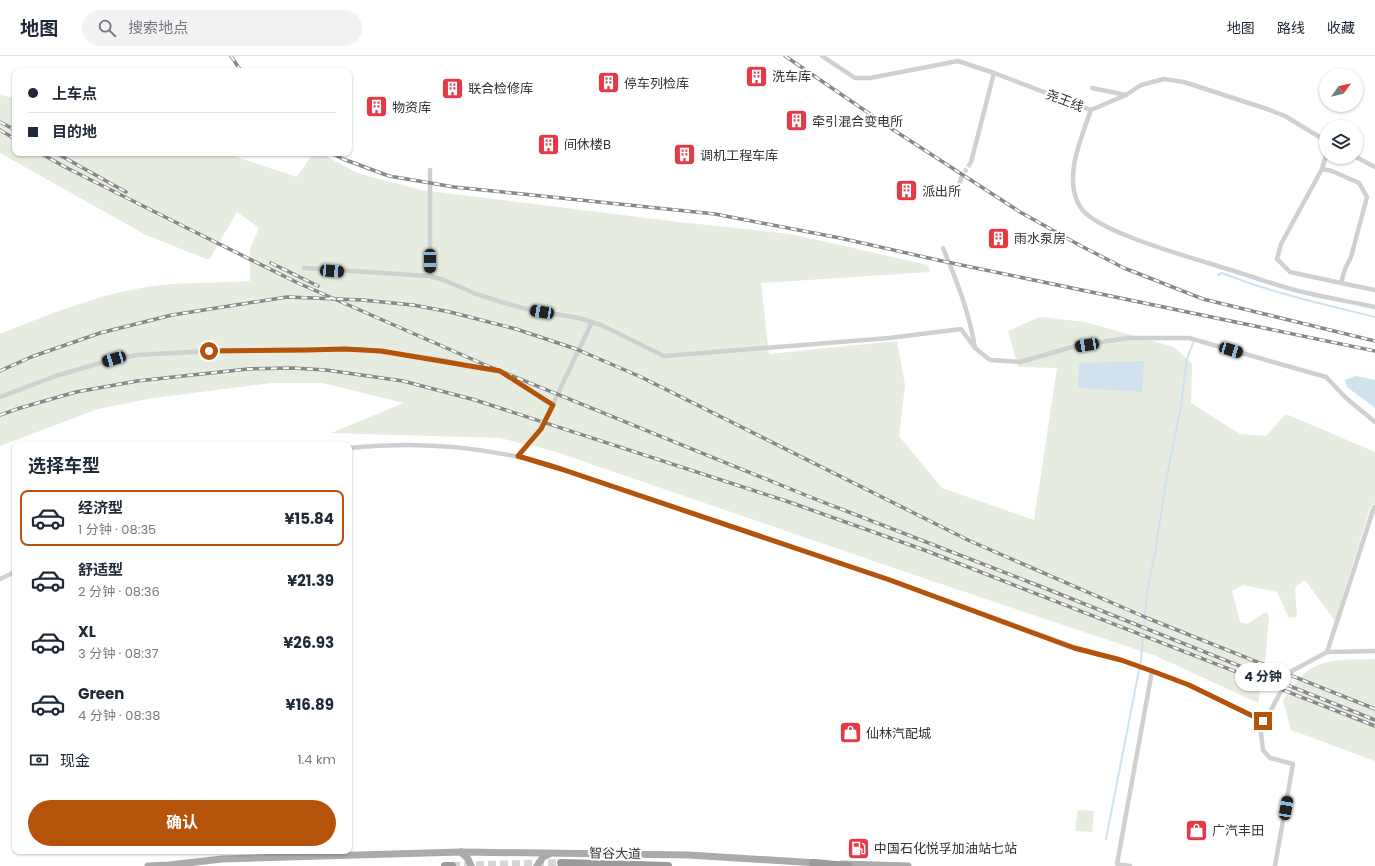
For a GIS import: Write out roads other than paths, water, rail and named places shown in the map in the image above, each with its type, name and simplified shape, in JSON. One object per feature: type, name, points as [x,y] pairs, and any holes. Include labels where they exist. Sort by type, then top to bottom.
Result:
[{"type":"highway","name":"智谷大道","points":[[561,863],[668,866]]},
{"type":"highway","points":[[813,863],[848,866]]},
{"type":"highway","points":[[445,866],[452,866]]},
{"type":"main road","points":[[461,852],[468,859],[471,866]]},
{"type":"main road","points":[[148,866],[222,859],[461,852],[689,855],[813,863],[908,866]]},
{"type":"main road","points":[[537,866],[543,857],[553,853]]},
{"type":"street","name":"尧王线","points":[[822,56],[855,78],[870,78],[958,61],[1091,110],[1126,95],[1141,86],[1164,79],[1184,82],[1285,116],[1319,137]]},
{"type":"street","points":[[971,162],[994,73]]},
{"type":"street","points":[[1092,88],[1126,95]]},
{"type":"street","points":[[1091,110],[1081,137],[1074,164],[1072,182],[1074,194],[1081,209],[1092,219],[1120,233],[1305,293],[1375,307]]},
{"type":"street","points":[[1363,161],[1375,167]]},
{"type":"street","points":[[1324,164],[1281,244],[1277,259],[1290,272],[1375,290]]},
{"type":"street","points":[[1322,169],[1332,171],[1359,183],[1367,197],[1351,257],[1345,269],[1341,283]]},
{"type":"street","points":[[430,170],[430,276]]},
{"type":"street","points":[[959,186],[961,178]]},
{"type":"street","points":[[943,248],[964,301],[971,324],[975,348]]},
{"type":"street","points":[[304,268],[430,276],[444,280],[476,294],[508,304],[592,322],[619,333],[664,356],[889,338],[961,329],[975,348],[990,360],[1020,362],[1076,346],[1128,338],[1189,338],[1326,377],[1346,398],[1375,422]]},
{"type":"street","points":[[518,456],[541,429],[592,322]]},
{"type":"street","points":[[0,397],[63,374],[114,359],[137,355],[209,351],[362,349],[443,360],[466,366],[500,371],[553,405]]},
{"type":"street","points":[[352,448],[382,445],[442,446],[518,456],[561,469],[890,580],[1074,648],[1121,660],[1152,671],[1189,685],[1263,721]]},
{"type":"street","points":[[1327,652],[1375,507]]},
{"type":"street","points":[[0,579],[12,573]]},
{"type":"street","points":[[1275,866],[1293,764],[1270,758],[1263,750],[1260,725],[1271,710],[1292,671],[1327,652],[1375,652]]},
{"type":"street","points":[[1130,866],[1117,864],[1152,671]]},
{"type":"water","points":[[1144,361],[1142,392],[1078,388],[1079,363]]},
{"type":"water","points":[[1356,376],[1375,380],[1375,408],[1347,387],[1345,380]]},
{"type":"waterway","points":[[1218,275],[1222,273],[1317,303],[1375,317]]},
{"type":"waterway","points":[[1106,839],[1141,660],[1147,591],[1155,553],[1167,475],[1181,406],[1187,359],[1193,343]]},
{"type":"tunnel","points":[[961,178],[971,162]]},
{"type":"tunnel","points":[[452,866],[561,863]]},
{"type":"railway","points":[[231,56],[239,68]]},
{"type":"railway","points":[[785,56],[892,129],[1020,212],[1124,268],[1203,299],[1375,341]]},
{"type":"railway","points":[[0,122],[12,128]]},
{"type":"railway","points":[[0,130],[12,137]]},
{"type":"railway","points":[[45,156],[298,283],[483,364],[810,497],[1042,587],[1375,720]]},
{"type":"railway","points":[[61,156],[126,192]]},
{"type":"railway","points":[[337,156],[389,176],[454,187],[715,214],[840,238],[942,261],[1375,351]]},
{"type":"railway","points":[[271,263],[318,286]]},
{"type":"railway","points":[[0,371],[31,357],[100,333],[172,315],[287,297],[362,300],[413,305],[450,312],[516,329],[576,349],[641,377],[970,541],[1147,618],[1375,709]]},
{"type":"railway","points":[[0,415],[76,392],[137,381],[248,369],[292,368],[326,370],[403,381],[475,400],[789,502],[927,551],[1375,726]]},
{"type":"place","name":"洗车库","points":[[756,76]]},
{"type":"place","name":"停车列检库","points":[[608,83]]},
{"type":"place","name":"联合检修库","points":[[453,88]]},
{"type":"place","name":"物资库","points":[[377,107]]},
{"type":"place","name":"牵引混合变电所","points":[[796,121]]},
{"type":"place","name":"间休楼B","points":[[549,144]]},
{"type":"place","name":"调机工程车库","points":[[685,155]]},
{"type":"place","name":"派出所","points":[[906,191]]},
{"type":"place","name":"雨水泵房","points":[[998,238]]},
{"type":"place","name":"仙林汽配城","points":[[851,733]]},
{"type":"place","name":"广汽丰田","points":[[1197,830]]},
{"type":"place","name":"中国石化悦孚加油站七站","points":[[859,848]]}]
